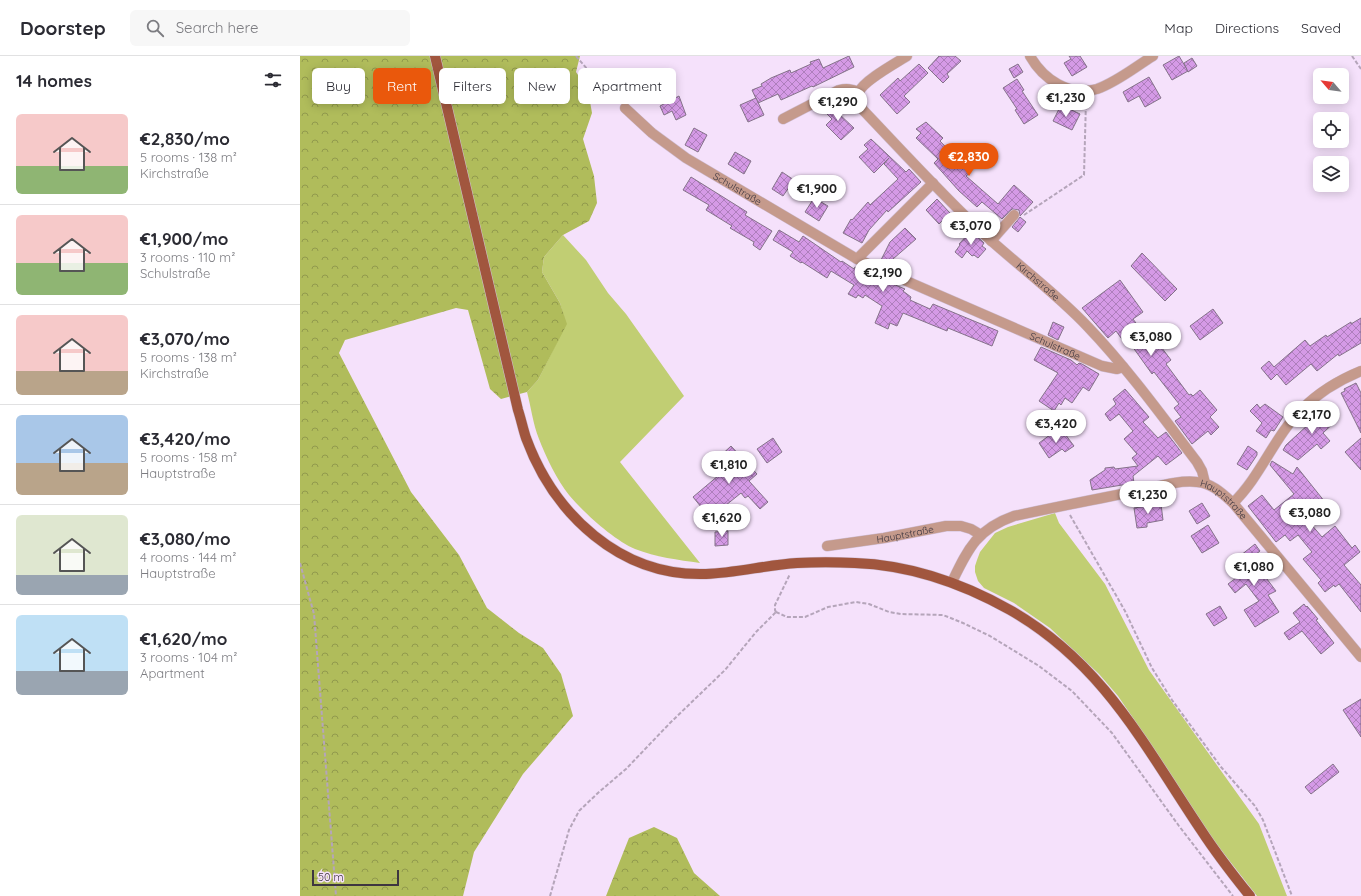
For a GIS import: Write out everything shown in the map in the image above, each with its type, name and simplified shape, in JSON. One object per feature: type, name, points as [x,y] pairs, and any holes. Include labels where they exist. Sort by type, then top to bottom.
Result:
[{"type":"main road","points":[[434,56],[518,410],[526,437],[539,468],[552,489],[582,526],[610,548],[627,557],[662,570],[676,573],[703,574],[735,572],[796,563],[827,562],[874,564],[936,577],[952,582],[991,599],[1030,622],[1065,648],[1101,685],[1130,721],[1201,830],[1250,896]]},
{"type":"street","points":[[783,119],[845,88],[859,92],[877,75],[907,56]]},
{"type":"street","points":[[1030,56],[1038,69],[1046,77],[1055,83],[1075,90],[1096,89],[1106,85],[1153,56]]},
{"type":"street","name":"Kirchstraße","points":[[859,92],[859,104],[863,110],[933,183],[992,241],[1071,310],[1123,367]]},
{"type":"street","name":"Schulstraße","points":[[625,108],[652,134],[686,158],[857,259],[911,284],[1102,366],[1116,369],[1123,367]]},
{"type":"street","points":[[857,259],[933,183]]},
{"type":"street","points":[[992,241],[1014,215]]},
{"type":"street","points":[[1123,367],[1197,462],[1202,471],[1205,483]]},
{"type":"street","points":[[1233,503],[1251,483],[1287,428],[1301,410],[1330,386],[1361,371]]},
{"type":"street","name":"Hauptstraße","points":[[952,582],[972,544],[990,527],[1002,520],[1014,516],[1174,484],[1189,482],[1205,483],[1225,495],[1233,503],[1361,657]]},
{"type":"street","name":"Hauptstraße","points":[[827,546],[884,538],[946,526],[971,528],[981,535]]},
{"type":"path","points":[[576,56],[600,84],[625,108]]},
{"type":"path","points":[[1352,56],[1361,69]]},
{"type":"path","points":[[1014,215],[1020,213],[1024,216],[1084,175],[1086,90]]},
{"type":"path","points":[[1064,506],[1125,610],[1152,668],[1168,694],[1216,762],[1255,806],[1263,820],[1292,896]]},
{"type":"path","points":[[300,563],[314,614],[336,896]]},
{"type":"path","points":[[776,612],[775,605],[779,595],[796,563]]},
{"type":"path","points":[[776,612],[787,617],[805,616],[828,607],[856,602],[869,604],[889,612],[901,614],[943,615],[990,636],[1039,666],[1072,691],[1112,732],[1179,826],[1233,896]]},
{"type":"path","points":[[550,896],[570,830],[579,812],[599,792],[626,769],[670,723],[725,670],[756,632],[776,612]]},
{"type":"green space","points":[[300,56],[580,56],[576,72],[578,75],[578,104],[590,104],[592,113],[583,139],[594,176],[597,203],[589,221],[563,235],[544,257],[542,272],[560,303],[567,324],[538,380],[527,392],[501,399],[490,389],[468,310],[456,308],[345,340],[339,353],[411,492],[459,555],[487,608],[519,633],[543,648],[561,674],[573,716],[523,774],[474,852],[463,896],[300,896]]},
{"type":"green space","points":[[563,235],[586,260],[608,293],[626,314],[684,396],[620,462],[700,563],[667,558],[643,552],[627,545],[609,533],[591,518],[569,495],[548,461],[535,427],[527,392],[538,380],[566,324],[560,303],[542,272],[544,257]]},
{"type":"green space","points":[[1055,513],[1059,523],[1105,584],[1149,670],[1259,824],[1287,896],[1257,896],[1214,841],[1118,696],[1099,674],[1050,628],[1014,603],[984,588],[978,581],[975,572],[977,560],[980,552],[995,533],[1008,527]]},
{"type":"green space","points":[[654,827],[677,838],[694,873],[720,896],[606,896],[629,838]]},
{"type":"building","points":[[849,56],[854,67],[813,87],[812,86],[781,100],[778,94],[758,103],[752,90],[762,86],[761,84],[771,78],[790,70],[791,73],[811,64],[810,62],[819,59],[823,68]]},
{"type":"building","points":[[939,56],[955,56],[961,61],[947,74],[949,77],[943,83],[928,68]]},
{"type":"building","points":[[1069,56],[1080,56],[1087,67],[1072,76],[1064,63],[1071,59]]},
{"type":"building","points":[[1179,56],[1188,71],[1172,80],[1163,65]]},
{"type":"building","points":[[1192,58],[1197,66],[1188,72],[1184,63]]},
{"type":"building","points":[[919,64],[928,73],[904,96],[910,102],[897,114],[880,95],[898,78],[900,81]]},
{"type":"building","points":[[1018,64],[1023,72],[1014,78],[1009,69]]},
{"type":"building","points":[[1149,77],[1161,98],[1145,107],[1139,96],[1128,102],[1123,92]]},
{"type":"building","points":[[1017,79],[1024,90],[1022,91],[1038,115],[1024,124],[1015,110],[1017,109],[1003,88]]},
{"type":"building","points":[[679,96],[686,115],[676,120],[672,111],[664,115],[660,106],[664,104],[676,104],[676,98]]},
{"type":"building","points":[[756,98],[764,115],[748,122],[740,105]]},
{"type":"building","points":[[836,101],[843,108],[838,113],[854,128],[841,140],[826,125],[832,119],[825,112]]},
{"type":"building","points":[[1061,105],[1080,114],[1072,130],[1053,121]]},
{"type":"building","points":[[926,122],[943,138],[940,141],[970,173],[966,176],[998,204],[1014,185],[1033,202],[1020,216],[1019,210],[1012,209],[1002,219],[982,202],[977,207],[959,191],[934,163],[938,159],[916,138],[921,133],[916,129]]},
{"type":"building","points":[[694,128],[707,135],[698,152],[685,145]]},
{"type":"building","points":[[871,139],[906,172],[909,169],[921,182],[888,212],[887,210],[869,230],[862,243],[843,233],[851,219],[852,220],[868,202],[870,205],[898,179],[884,164],[889,158],[874,173],[859,157],[868,149],[864,145]]},
{"type":"building","points":[[735,152],[751,161],[744,174],[728,164]]},
{"type":"building","points":[[782,172],[794,180],[783,196],[772,189]]},
{"type":"building","points":[[691,177],[747,212],[745,215],[772,231],[760,250],[753,245],[754,242],[730,228],[732,226],[706,210],[709,205],[683,190]]},
{"type":"building","points":[[814,198],[828,206],[819,221],[805,212]]},
{"type":"building","points":[[937,199],[950,213],[939,224],[926,210]]},
{"type":"building","points":[[1020,217],[1026,222],[1018,232],[1012,227]]},
{"type":"building","points":[[905,228],[916,239],[893,259],[889,266],[880,262],[890,242]]},
{"type":"building","points":[[779,230],[799,242],[803,236],[841,262],[842,261],[854,269],[855,267],[886,286],[888,282],[905,289],[903,291],[911,297],[910,300],[930,309],[933,304],[998,331],[992,346],[948,328],[947,331],[903,313],[897,326],[890,323],[888,329],[875,323],[882,306],[865,295],[863,298],[858,295],[856,298],[848,294],[854,285],[831,271],[827,278],[790,256],[793,252],[773,240]]},
{"type":"building","points":[[971,231],[984,243],[982,246],[986,249],[978,258],[974,255],[972,256],[967,251],[962,258],[955,252],[960,245],[959,244]]},
{"type":"building","points":[[1142,253],[1177,289],[1165,301],[1131,266]]},
{"type":"building","points":[[1120,280],[1143,312],[1133,319],[1147,338],[1152,335],[1171,360],[1166,364],[1189,395],[1191,394],[1193,396],[1200,390],[1217,410],[1210,417],[1219,427],[1211,435],[1208,431],[1192,444],[1175,421],[1181,417],[1174,408],[1179,404],[1154,372],[1152,374],[1127,339],[1124,342],[1116,331],[1108,338],[1082,308]]},
{"type":"building","points":[[1213,309],[1223,323],[1200,340],[1190,326]]},
{"type":"building","points":[[1361,318],[1361,343],[1339,356],[1338,354],[1317,371],[1311,364],[1286,385],[1277,374],[1271,380],[1261,368],[1269,361],[1274,367],[1305,340],[1310,346],[1326,335],[1327,337],[1351,322],[1351,324]]},
{"type":"building","points":[[1053,322],[1064,327],[1058,340],[1048,335]]},
{"type":"building","points":[[1041,347],[1071,360],[1077,365],[1079,363],[1082,364],[1099,374],[1089,391],[1083,387],[1072,403],[1065,398],[1061,405],[1059,403],[1054,411],[1039,401],[1058,373],[1034,360]]},
{"type":"building","points":[[1356,383],[1361,393],[1361,433],[1341,393],[1345,391],[1344,389]]},
{"type":"building","points":[[1125,389],[1149,417],[1143,422],[1158,438],[1166,432],[1182,453],[1166,465],[1158,456],[1133,476],[1134,483],[1092,490],[1090,480],[1105,470],[1105,468],[1114,467],[1115,469],[1138,466],[1132,458],[1137,454],[1124,439],[1133,431],[1119,414],[1110,421],[1105,414],[1116,404],[1113,399]]},
{"type":"building","points":[[1257,404],[1260,408],[1265,404],[1283,417],[1274,431],[1271,430],[1266,438],[1256,431],[1262,423],[1250,411]]},
{"type":"building","points":[[1330,408],[1339,418],[1323,433],[1330,441],[1321,449],[1317,444],[1298,460],[1283,450],[1286,445],[1322,412],[1324,414]]},
{"type":"building","points":[[1062,430],[1074,446],[1065,452],[1062,449],[1049,458],[1039,443],[1054,432],[1056,434]]},
{"type":"building","points":[[773,438],[782,452],[767,463],[757,449]]},
{"type":"building","points":[[1361,438],[1361,470],[1345,452]]},
{"type":"building","points":[[731,446],[757,474],[749,481],[768,502],[760,509],[748,496],[745,498],[741,493],[710,518],[693,497],[725,470],[716,460]]},
{"type":"building","points":[[1248,446],[1257,452],[1257,455],[1247,470],[1237,464]]},
{"type":"building","points":[[1272,461],[1293,474],[1297,467],[1329,507],[1310,523],[1322,537],[1335,526],[1352,548],[1355,545],[1360,552],[1344,565],[1361,585],[1361,612],[1339,584],[1335,587],[1334,585],[1325,592],[1318,583],[1321,580],[1303,559],[1312,552],[1298,535],[1290,541],[1285,535],[1276,542],[1248,506],[1262,495],[1274,510],[1294,494],[1270,465]]},
{"type":"building","points":[[1202,503],[1210,516],[1197,524],[1189,511]]},
{"type":"building","points":[[1161,504],[1163,520],[1147,523],[1147,527],[1137,528],[1134,508]]},
{"type":"building","points":[[1208,525],[1219,543],[1202,553],[1191,536]]},
{"type":"building","points":[[728,531],[728,545],[715,546],[715,532]]},
{"type":"building","points":[[1255,544],[1260,551],[1251,558],[1276,591],[1268,595],[1279,612],[1255,627],[1244,610],[1259,601],[1246,584],[1235,593],[1228,584],[1240,575],[1231,563]]},
{"type":"building","points":[[1304,604],[1318,619],[1316,620],[1334,643],[1321,654],[1302,631],[1289,640],[1284,633],[1300,622],[1293,613]]},
{"type":"building","points":[[1220,606],[1227,618],[1214,626],[1206,614]]},
{"type":"building","points":[[1361,699],[1361,737],[1343,710]]},
{"type":"building","points":[[1333,764],[1339,772],[1311,794],[1305,787]]}]
